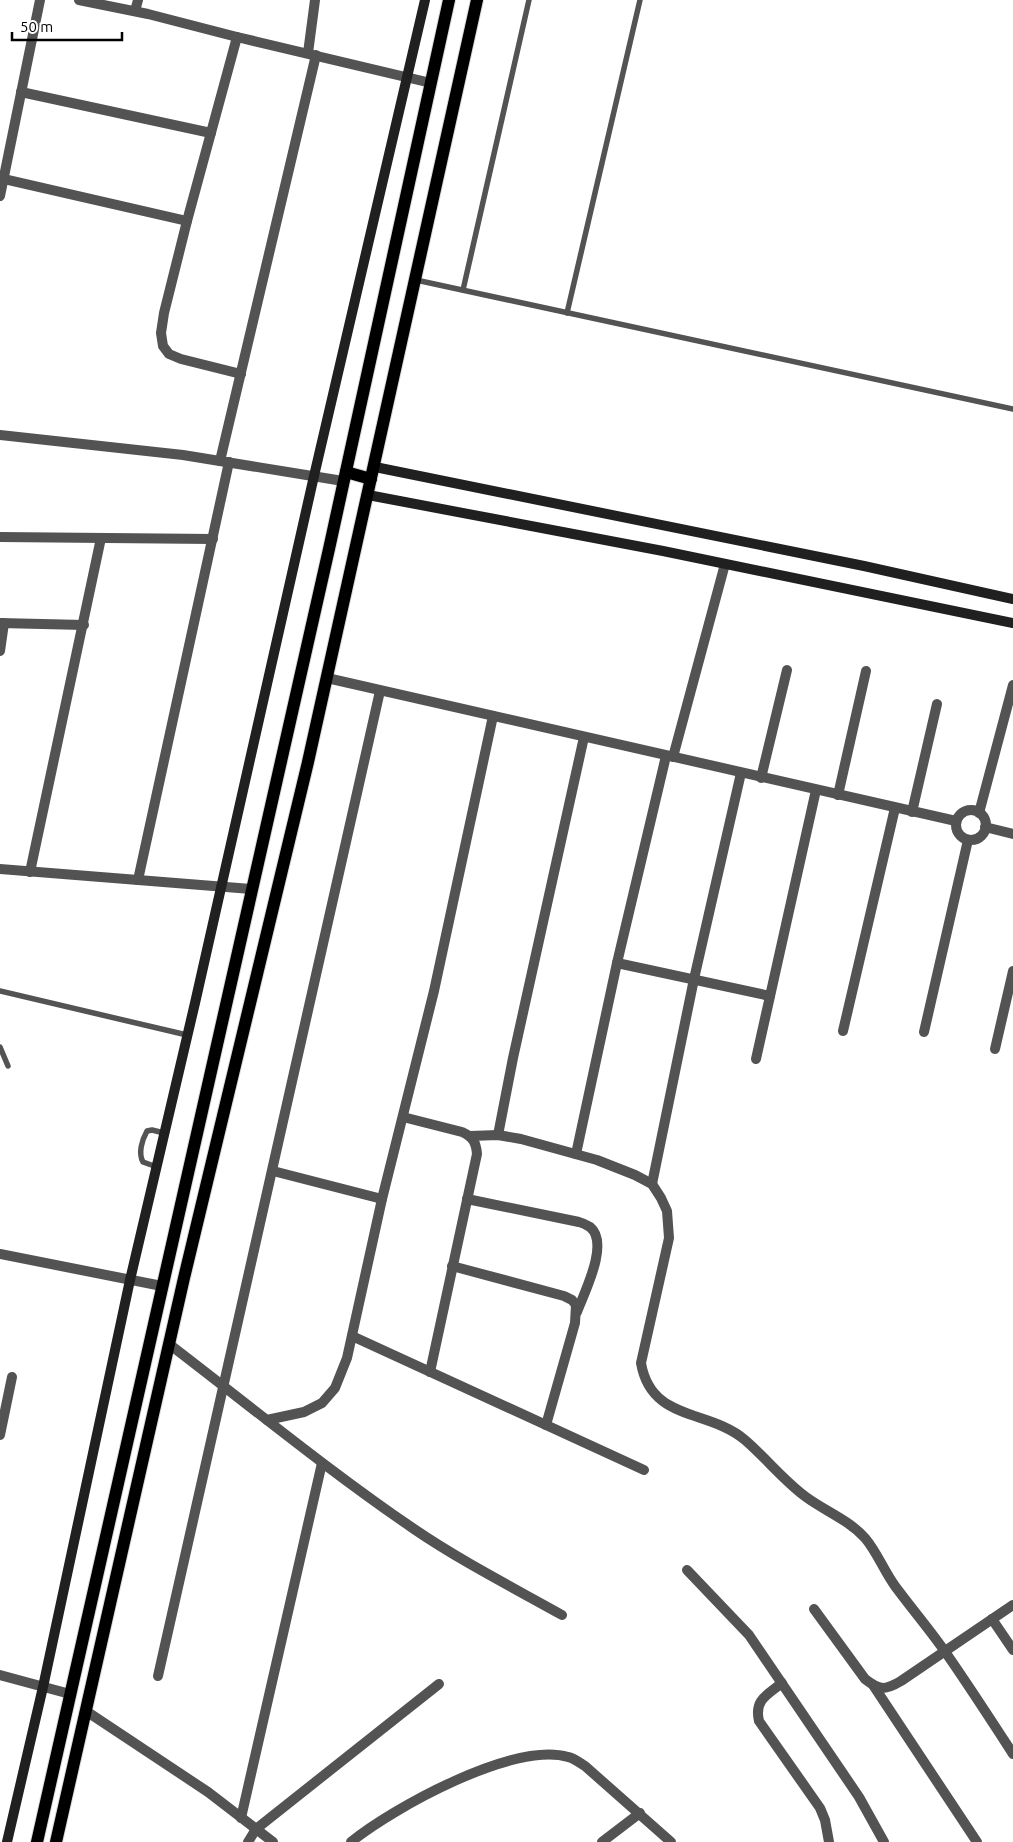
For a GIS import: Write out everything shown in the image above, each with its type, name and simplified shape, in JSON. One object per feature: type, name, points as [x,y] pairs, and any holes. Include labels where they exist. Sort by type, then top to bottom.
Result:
[{"type":"main road","points":[[37,1842],[252,889],[449,0]]},
{"type":"main road","points":[[56,1842],[169,1344],[306,772],[477,0]]},
{"type":"main road","points":[[344,476],[373,473]]},
{"type":"street","points":[[0,196],[40,0]]},
{"type":"street","points":[[80,0],[135,11],[431,83]]},
{"type":"street","points":[[135,11],[138,0]]},
{"type":"street","points":[[138,880],[213,539],[224,462],[240,374],[312,54],[315,0]]},
{"type":"street","points":[[7,1842],[43,1687],[130,1280],[425,0]]},
{"type":"street","points":[[237,37],[187,221],[164,313],[161,333],[163,346],[169,354],[181,359],[240,374]]},
{"type":"street","points":[[21,92],[211,132]]},
{"type":"street","points":[[2,179],[187,221]]},
{"type":"street","points":[[0,434],[183,455],[314,476],[344,476]]},
{"type":"street","points":[[373,473],[854,564],[1013,599]]},
{"type":"street","points":[[368,495],[725,564],[1013,623]]},
{"type":"street","points":[[0,537],[213,539]]},
{"type":"street","points":[[30,872],[101,538]]},
{"type":"street","points":[[576,1154],[617,963],[670,757],[725,564]]},
{"type":"street","points":[[0,651],[2,623],[84,624]]},
{"type":"street","points":[[761,778],[788,670]]},
{"type":"street","points":[[838,795],[866,671]]},
{"type":"street","points":[[327,678],[956,821]]},
{"type":"street","points":[[979,813],[1013,685]]},
{"type":"street","points":[[158,1676],[380,691]]},
{"type":"street","points":[[912,812],[937,704]]},
{"type":"street","points":[[267,1420],[304,1412],[322,1403],[335,1388],[348,1358],[382,1200],[434,991],[493,716]]},
{"type":"street","points":[[498,1135],[513,1058],[584,737]]},
{"type":"street","points":[[652,1184],[694,979],[741,773]]},
{"type":"street","points":[[756,1059],[816,790]]},
{"type":"street","points":[[843,1030],[895,808]]},
{"type":"street","points":[[965,810],[974,810],[985,820],[985,827],[979,838],[968,840],[958,832],[956,821],[959,814],[965,810]]},
{"type":"street","points":[[985,827],[1013,834]]},
{"type":"street","points":[[924,1032],[968,840]]},
{"type":"street","points":[[0,869],[252,889]]},
{"type":"street","points":[[617,963],[770,996]]},
{"type":"street","points":[[996,1049],[1013,971]]},
{"type":"street","points":[[402,1117],[462,1132],[470,1136],[476,1144],[477,1154],[430,1372]]},
{"type":"street","points":[[470,1136],[498,1135],[522,1139],[576,1154],[628,1172],[652,1184],[667,1211],[669,1232],[641,1363],[648,1387],[656,1396],[673,1408],[743,1438],[795,1488],[852,1527],[865,1539],[895,1585],[945,1651],[1013,1754]]},
{"type":"street","points":[[273,1171],[382,1200]]},
{"type":"street","points":[[467,1199],[579,1222],[591,1227],[597,1238],[596,1259],[577,1312],[546,1425]]},
{"type":"street","points":[[0,1254],[162,1286]]},
{"type":"street","points":[[452,1266],[564,1296],[572,1300],[576,1305],[577,1312]]},
{"type":"street","points":[[352,1336],[644,1470]]},
{"type":"street","points":[[169,1344],[322,1464],[415,1529],[480,1570],[562,1615]]},
{"type":"street","points":[[0,1434],[12,1377]]},
{"type":"street","points":[[241,1818],[322,1464]]},
{"type":"street","points":[[687,1570],[749,1635],[859,1797],[884,1842]]},
{"type":"street","points":[[873,1685],[881,1688],[891,1687],[1013,1605]]},
{"type":"street","points":[[814,1608],[858,1670],[873,1685],[977,1842]]},
{"type":"street","points":[[992,1619],[1013,1650]]},
{"type":"street","points":[[0,1675],[70,1694]]},
{"type":"street","points":[[782,1683],[759,1703],[757,1712],[759,1721],[820,1808],[825,1820],[829,1842]]},
{"type":"street","points":[[248,1842],[256,1829],[439,1684]]},
{"type":"street","points":[[86,1711],[208,1792],[273,1842]]},
{"type":"street","points":[[351,1842],[369,1827],[391,1813],[442,1786],[497,1764],[525,1756],[541,1754],[569,1757],[585,1766],[671,1842]]},
{"type":"street","points":[[602,1842],[640,1813]]},
{"type":"lane","points":[[463,290],[530,0]]},
{"type":"lane","points":[[567,313],[640,0]]},
{"type":"lane","points":[[416,280],[1013,409]]},
{"type":"lane","points":[[0,991],[187,1035]]},
{"type":"lane","points":[[0,1047],[8,1066]]},
{"type":"lane","points":[[156,1167],[143,1162],[141,1158],[145,1136],[147,1131],[152,1130],[164,1133]]}]
